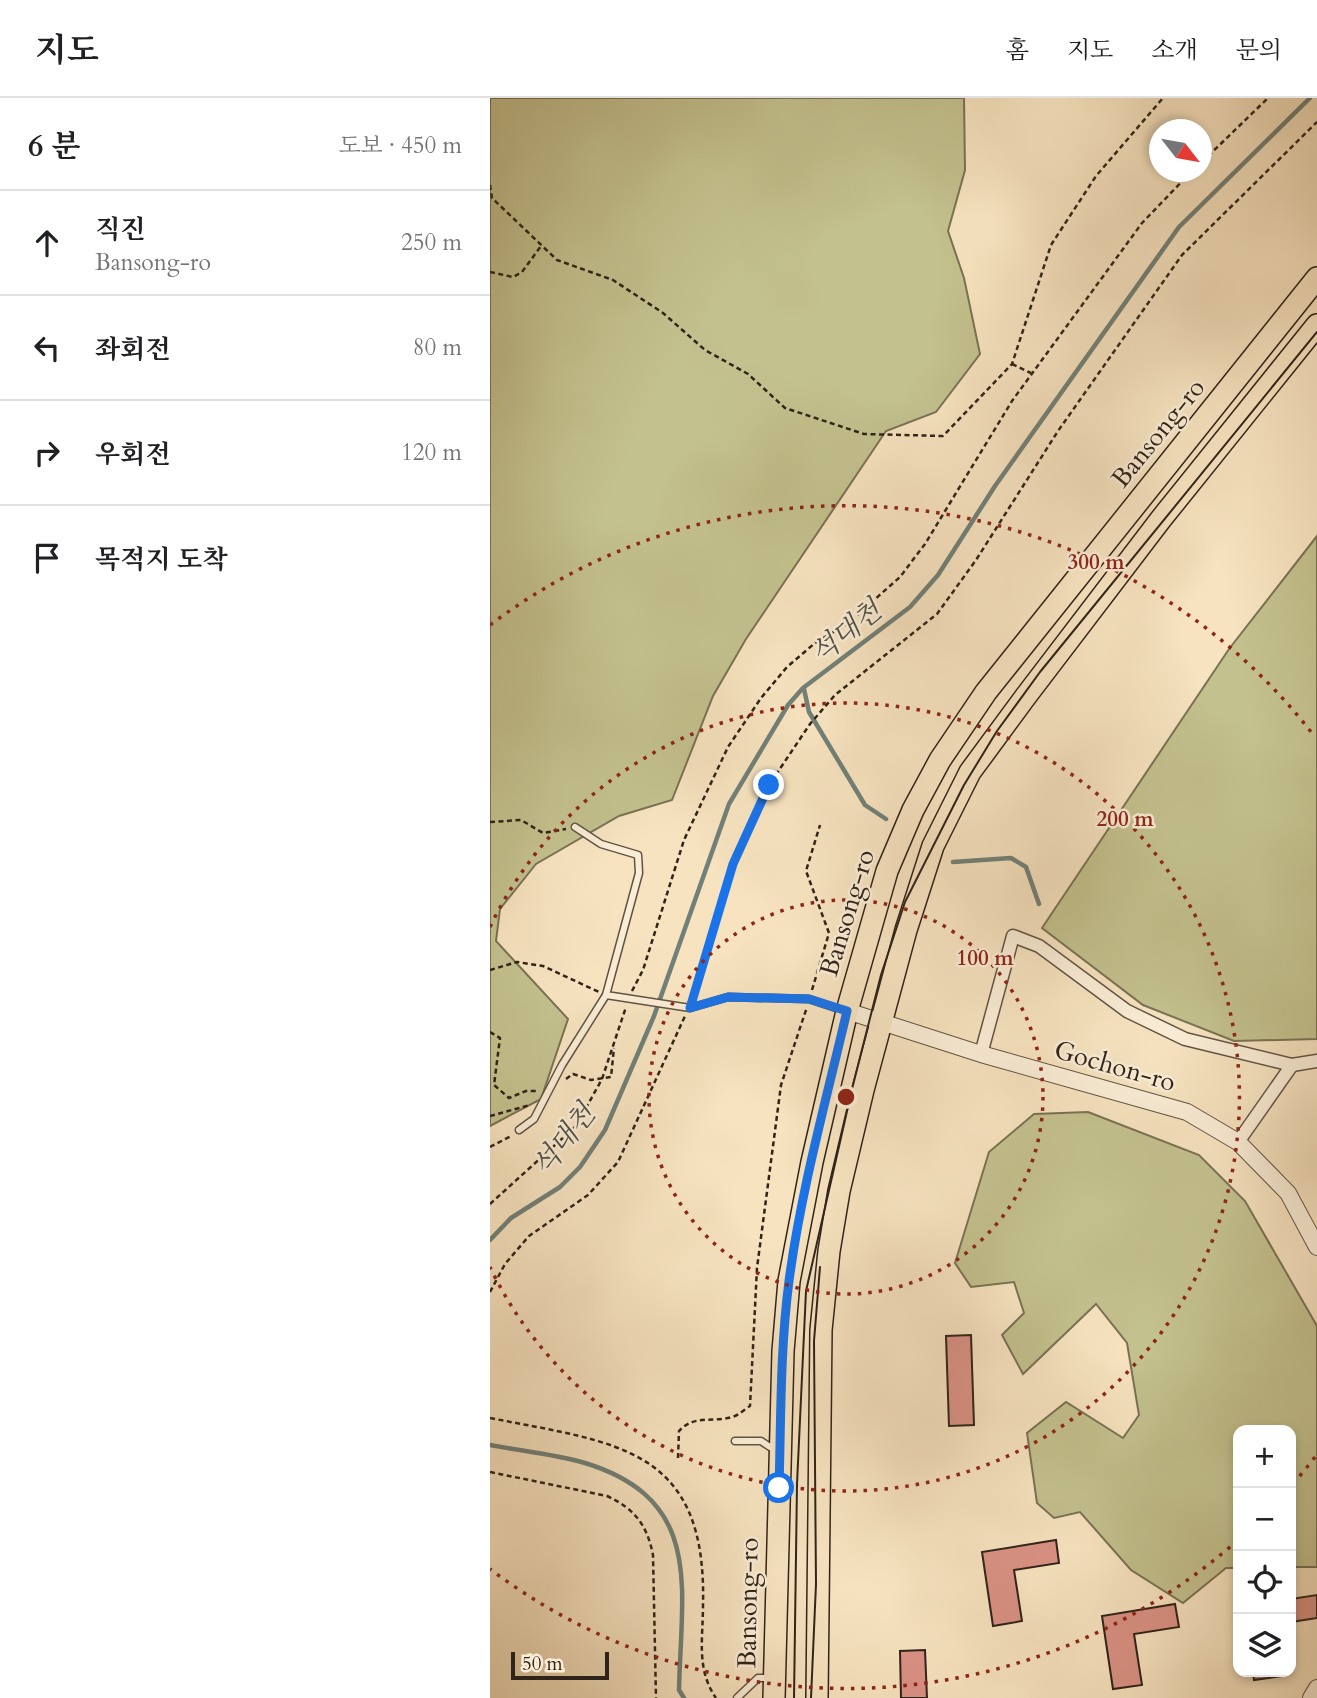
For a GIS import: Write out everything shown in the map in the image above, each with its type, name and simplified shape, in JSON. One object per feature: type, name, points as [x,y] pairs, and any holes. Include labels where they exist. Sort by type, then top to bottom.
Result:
[{"type":"main road","name":"Bansong-ro","points":[[774,1688],[780,1454],[774,1427],[789,1281],[811,1162],[847,1011],[887,870],[913,810],[947,749],[1012,659],[1317,278]]},
{"type":"main road","points":[[817,1698],[821,1330],[838,1191],[906,930],[933,846],[971,772],[1161,519],[1317,325]]},
{"type":"street","points":[[981,1054],[1013,936],[1040,946],[1127,1011],[1185,1039],[1292,1065],[1317,1061]]},
{"type":"street","name":"Gochon-ro","points":[[847,1011],[981,1054],[1186,1112],[1238,1142],[1288,1193],[1317,1247]]},
{"type":"street","points":[[1238,1142],[1292,1065]]},
{"type":"street","points":[[1311,1698],[1317,1688]]},
{"type":"lane","points":[[519,1130],[534,1119],[606,995],[639,873],[638,855],[601,844],[575,827]]},
{"type":"lane","points":[[606,995],[681,1008],[728,997],[809,999],[847,1011]]},
{"type":"lane","points":[[761,1441],[774,1427]]},
{"type":"lane","points":[[735,1441],[761,1441],[780,1454]]},
{"type":"lane","points":[[737,1698],[758,1678],[774,1688]]},
{"type":"path","points":[[490,185],[492,198],[557,260],[612,280],[633,293],[663,313],[705,350],[748,374],[785,408],[864,434],[943,436],[1012,364],[1051,245],[1096,176],[1163,98]]},
{"type":"path","points":[[1212,152],[1268,98]]},
{"type":"path","points":[[490,1292],[505,1264],[529,1236],[588,1195],[618,1162],[690,1008],[697,975],[744,837],[769,785],[810,724],[844,687],[914,635],[937,614],[976,560],[1058,431],[1182,255],[1317,122]]},
{"type":"path","points":[[563,1082],[573,1073],[591,1080],[611,1077],[615,1035],[643,970],[684,840],[728,747],[761,698],[788,667],[815,643],[846,624],[900,577],[925,544],[1012,401],[1142,223],[1181,182]]},
{"type":"path","points":[[490,272],[513,278],[522,272],[541,245]]},
{"type":"path","points":[[1012,364],[1032,374]]},
{"type":"path","points":[[490,822],[521,820],[543,833],[575,827]]},
{"type":"path","points":[[678,1458],[679,1431],[685,1425],[692,1420],[733,1417],[750,1406],[757,1268],[781,1085],[829,933],[806,871],[820,825]]},
{"type":"path","points":[[490,970],[517,962],[543,966],[606,995]]},
{"type":"path","points":[[490,1204],[576,1126],[602,1079],[630,1000]]},
{"type":"path","points":[[490,1032],[500,1038],[494,1085],[509,1098],[526,1091],[549,1091]]},
{"type":"path","points":[[490,1116],[533,1104]]},
{"type":"path","points":[[490,1147],[507,1140],[519,1130]]},
{"type":"path","points":[[490,1418],[612,1444],[643,1460],[678,1490],[697,1533],[704,1581],[700,1664],[716,1698]]},
{"type":"path","points":[[490,1472],[607,1496],[624,1504],[640,1518],[649,1535],[653,1555],[656,1698]]},
{"type":"shaded area","points":[[490,98],[964,98],[965,170],[948,231],[964,278],[980,354],[936,412],[886,431],[746,639],[713,696],[672,800],[619,816],[536,864],[500,909],[496,941],[568,1019],[541,1099],[490,1126]]},
{"type":"shaded area","points":[[1317,536],[1317,1039],[1234,1041],[1143,1005],[1042,928],[1229,649]]},
{"type":"shaded area","points":[[1088,1112],[1199,1155],[1245,1201],[1317,1326],[1317,1567],[1296,1567],[1296,1425],[1233,1425],[1233,1568],[1226,1568],[1183,1603],[1131,1570],[1080,1512],[1054,1518],[1037,1503],[1027,1433],[1066,1402],[1123,1438],[1139,1415],[1127,1343],[1096,1304],[1023,1374],[1002,1335],[1024,1313],[1014,1282],[971,1287],[955,1263],[989,1152],[1034,1114]]},
{"type":"building","points":[[971,1335],[974,1425],[949,1426],[946,1336]]},
{"type":"building","points":[[1056,1540],[1059,1563],[1014,1570],[1022,1621],[993,1626],[982,1552]]},
{"type":"building","points":[[1317,1595],[1317,1618],[1296,1621],[1296,1598]]},
{"type":"building","points":[[1175,1604],[1179,1627],[1134,1634],[1142,1685],[1113,1689],[1102,1616]]},
{"type":"building","points":[[925,1650],[927,1698],[901,1698],[900,1651]]},
{"type":"building","points":[[1254,1677],[1276,1677],[1254,1680]]},
{"type":"waterway","name":"석대천","points":[[490,1240],[511,1218],[560,1187],[580,1167],[605,1130],[654,1016],[729,804],[788,705],[803,688],[910,607],[938,575],[995,486],[1179,227],[1310,98]]},
{"type":"waterway","points":[[804,689],[809,712],[865,805],[886,819]]},
{"type":"waterway","points":[[953,862],[1011,858],[1026,867],[1039,904]]},
{"type":"waterway","points":[[490,1445],[585,1463],[624,1479],[651,1500],[668,1524],[678,1552],[682,1583],[679,1690],[684,1698]]},
{"type":"tram line","points":[[794,1698],[797,1484],[806,1291],[853,1085],[881,975],[905,902],[964,785],[997,731],[1040,672],[1317,332]]},
{"type":"tram line","points":[[811,1698],[816,1584],[814,1341],[820,1267]]},
{"type":"route","points":[[769,785],[733,864],[697,975],[690,1008],[728,997],[809,999],[847,1011],[811,1162],[789,1281],[783,1351],[779,1488]]}]
